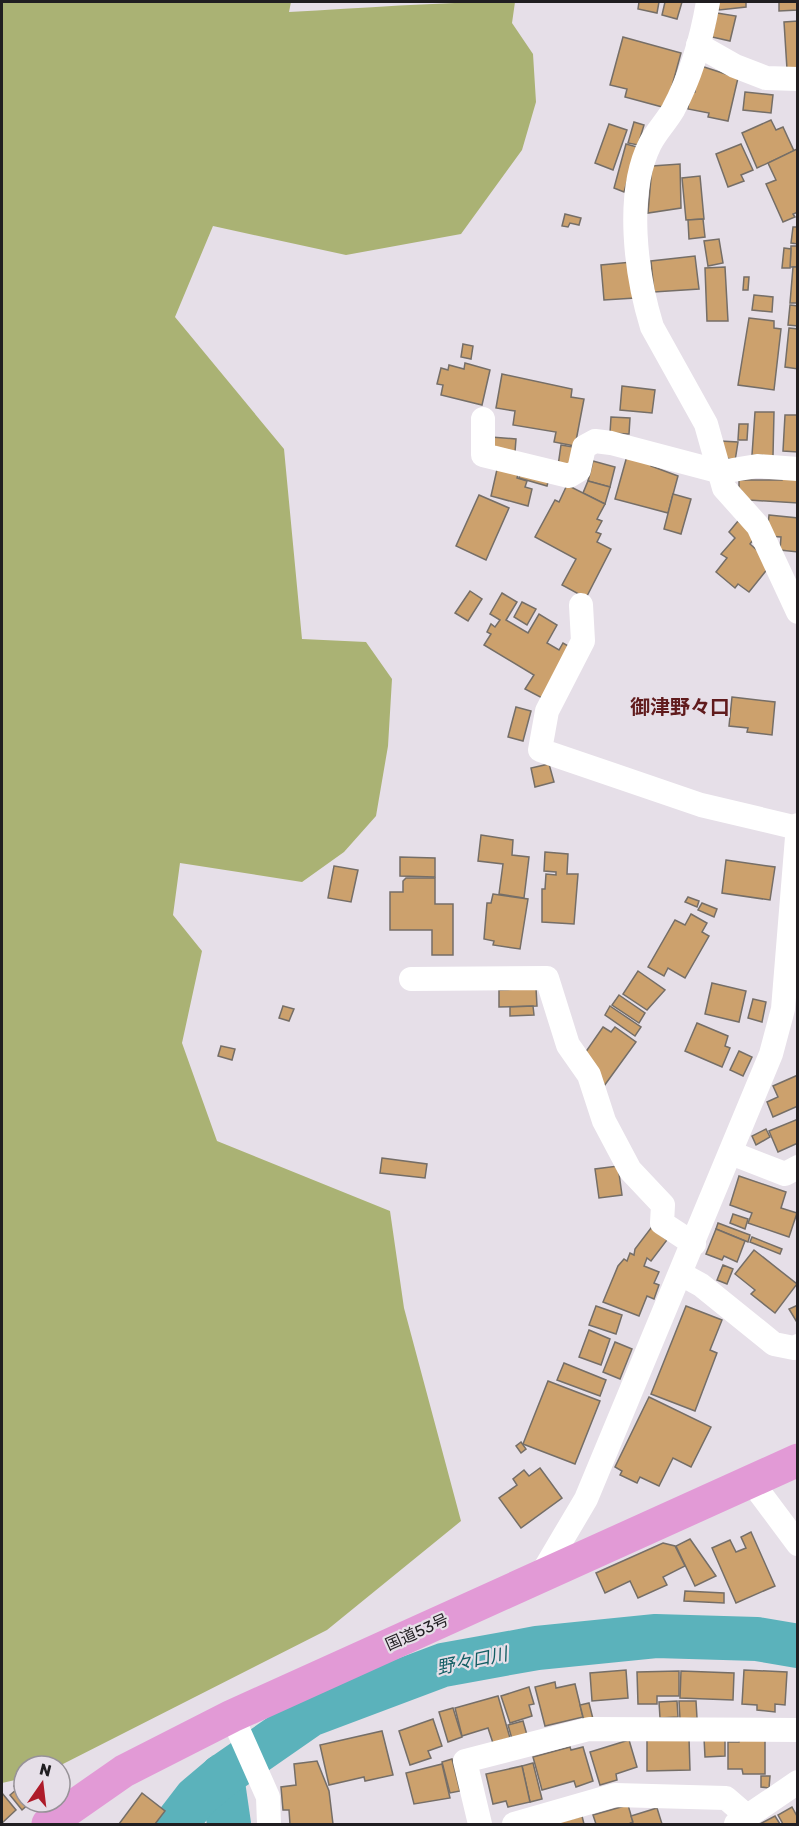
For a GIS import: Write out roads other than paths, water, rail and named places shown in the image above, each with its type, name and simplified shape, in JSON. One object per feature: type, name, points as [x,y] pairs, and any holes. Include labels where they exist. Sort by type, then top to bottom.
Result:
[{"type":"highway","name":"国道53号","points":[[48,1824],[124,1771],[237,1728],[541,1575],[798,1460]]},
{"type":"street","points":[[708,2],[704,28],[698,45],[673,109],[651,144],[644,160],[635,196],[634,223],[646,311],[652,327],[706,424],[724,488],[758,526],[798,612]]},
{"type":"street","points":[[698,45],[735,66],[765,78],[798,79]]},
{"type":"street","points":[[483,419],[483,455],[569,476],[579,471],[584,447],[595,441],[721,471],[757,466],[798,469]]},
{"type":"street","points":[[541,1575],[586,1499],[694,1244],[771,1054],[783,1009],[797,827],[701,805],[540,750],[548,711],[583,641],[581,605]]},
{"type":"street","points":[[411,979],[547,978],[568,1045],[589,1075],[604,1121],[630,1170],[663,1205],[662,1223],[694,1244]]},
{"type":"street","points":[[731,1153],[785,1174],[798,1167]]},
{"type":"street","points":[[681,1275],[701,1284],[774,1344],[798,1346]]},
{"type":"street","points":[[751,1481],[798,1544]]},
{"type":"street","points":[[237,1728],[268,1797],[269,1824]]},
{"type":"street","points":[[480,1824],[465,1761],[589,1729],[798,1730]]},
{"type":"street","points":[[514,1824],[615,1795],[726,1798],[742,1821],[798,1782]]},
{"type":"waterway","name":"野々口川","points":[[176,1824],[196,1798],[222,1776],[310,1715],[443,1665],[537,1648],[656,1636],[757,1639],[798,1646]]},
{"type":"waterway","name":"野々口川","points":[[222,1776],[229,1824]]},
{"type":"district","name":"御津野々口","points":[[680,707]]}]
